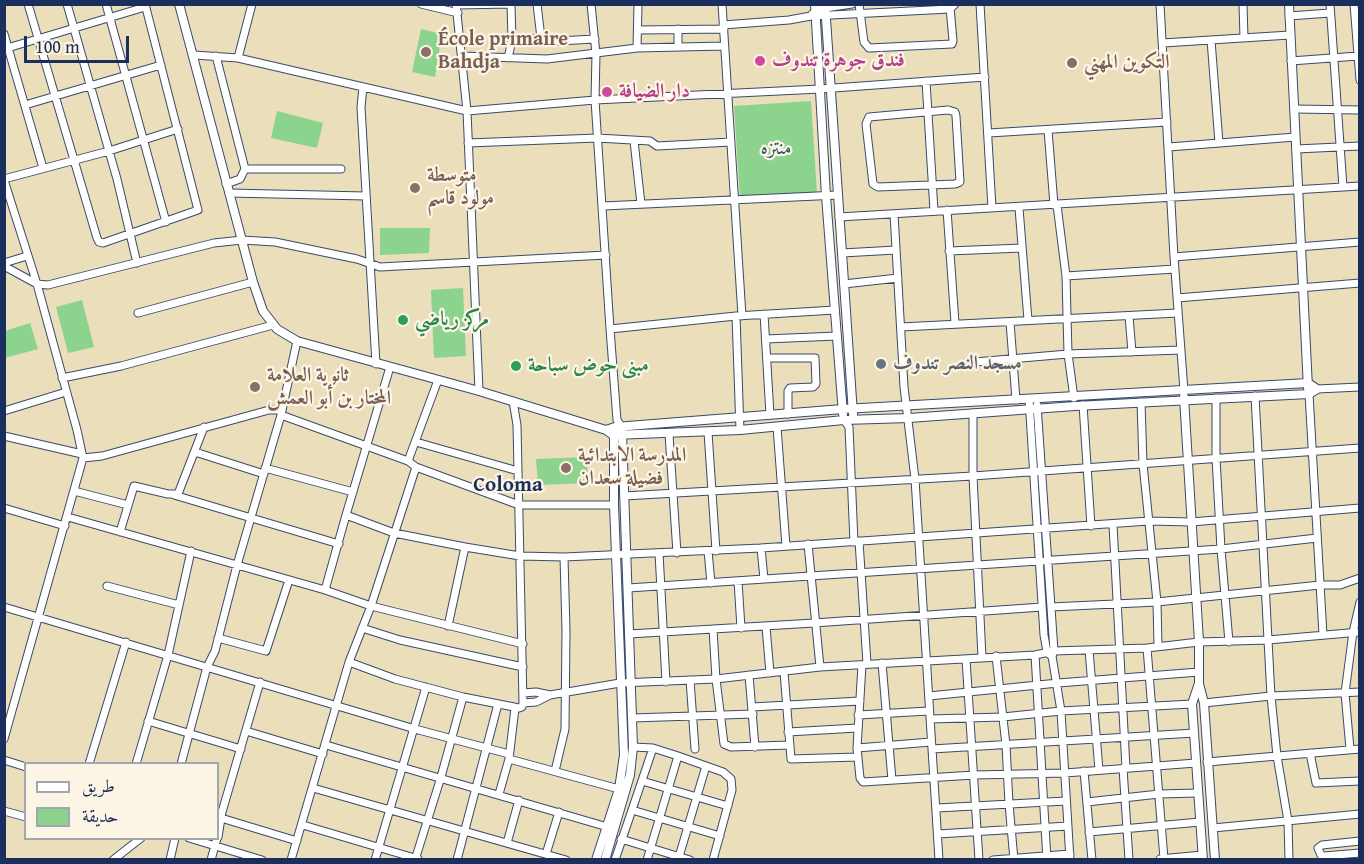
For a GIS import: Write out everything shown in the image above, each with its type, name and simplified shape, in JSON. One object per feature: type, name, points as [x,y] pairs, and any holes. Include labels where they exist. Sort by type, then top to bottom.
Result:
[{"type":"street","points":[[6,48],[39,39],[74,29],[145,6],[199,207],[195,212],[104,243],[99,242],[73,160],[56,97],[39,39],[28,4]]},
{"type":"street","points":[[67,4],[109,151],[137,263]]},
{"type":"street","points":[[106,4],[166,222]]},
{"type":"street","points":[[179,4],[253,282],[263,311],[273,325],[297,341],[616,429],[669,434],[972,413],[1074,398],[1141,402],[1308,383],[1317,389]]},
{"type":"street","points":[[238,58],[252,4]]},
{"type":"street","points":[[421,4],[458,13]]},
{"type":"street","points":[[479,391],[467,111],[456,5],[511,4],[513,40],[508,58]]},
{"type":"street","points":[[537,4],[541,38]]},
{"type":"street","points":[[591,4],[596,54],[597,138],[616,429],[624,496],[620,556],[620,683],[624,755],[605,860]]},
{"type":"street","points":[[637,48],[638,4]]},
{"type":"street","points":[[722,4],[739,316],[741,430]]},
{"type":"street","points":[[638,30],[724,27],[789,20],[852,4]]},
{"type":"street","points":[[819,11],[859,13],[952,6],[953,43],[869,48],[864,42],[859,13],[859,4]]},
{"type":"street","points":[[980,4],[992,208]]},
{"type":"street","points":[[1160,4],[1199,642],[1199,683],[1204,703],[1215,860]]},
{"type":"street","points":[[1243,4],[1244,38]]},
{"type":"street","points":[[1288,4],[1323,636]]},
{"type":"street","points":[[1354,4],[1359,80]]},
{"type":"street","points":[[1289,16],[1330,9],[1343,187]]},
{"type":"street","points":[[819,11],[830,88],[853,409],[849,422],[851,482],[856,541],[862,572],[864,618],[865,664],[857,728],[857,757],[862,783],[1196,763]]},
{"type":"street","points":[[819,11],[820,89],[826,196],[843,409],[849,422]]},
{"type":"street","points":[[678,29],[678,47]]},
{"type":"street","points":[[4,34],[6,48],[43,168]]},
{"type":"street","points":[[1163,43],[1290,35]]},
{"type":"street","points":[[513,40],[595,39]]},
{"type":"street","points":[[1211,40],[1219,143]]},
{"type":"street","points":[[462,56],[547,59],[637,48],[724,46]]},
{"type":"street","points":[[194,55],[238,58],[467,111],[595,100],[820,89],[986,77]]},
{"type":"street","points":[[216,56],[245,169],[240,179],[228,188]]},
{"type":"street","points":[[1292,60],[1358,56]]},
{"type":"street","points":[[25,105],[161,65]]},
{"type":"street","points":[[926,81],[934,211]]},
{"type":"street","points":[[363,87],[361,107],[376,364]]},
{"type":"street","points":[[1294,109],[1359,110]]},
{"type":"street","points":[[948,110],[955,112],[961,179],[955,184],[932,184],[878,187],[873,184],[866,124],[869,117],[948,110]]},
{"type":"street","points":[[989,133],[1167,122]]},
{"type":"street","points":[[4,739],[68,517],[82,456],[37,284],[4,179],[109,151],[178,129]]},
{"type":"street","points":[[1048,130],[1065,276],[1068,354],[1074,398]]},
{"type":"street","points":[[1169,147],[1295,137]]},
{"type":"street","points":[[468,143],[597,138],[650,141],[657,146],[730,142]]},
{"type":"street","points":[[634,141],[641,204]]},
{"type":"street","points":[[1296,149],[1359,146]]},
{"type":"street","points":[[245,169],[341,169]]},
{"type":"street","points":[[839,217],[1359,186]]},
{"type":"street","points":[[228,188],[366,196]]},
{"type":"street","points":[[603,206],[838,195]]},
{"type":"street","points":[[1019,208],[1028,321]]},
{"type":"street","points":[[947,210],[955,323]]},
{"type":"street","points":[[894,214],[904,387],[909,418],[919,536],[939,860]]},
{"type":"street","points":[[4,265],[37,284],[48,285],[214,243],[242,240],[275,242],[392,267],[606,255]]},
{"type":"street","points":[[1174,257],[1359,242]]},
{"type":"street","points":[[949,251],[1022,248]]},
{"type":"street","points":[[842,253],[896,250]]},
{"type":"street","points":[[4,265],[27,256]]},
{"type":"street","points":[[1065,276],[1175,269]]},
{"type":"street","points":[[844,284],[898,279]]},
{"type":"street","points":[[138,313],[253,282]]},
{"type":"street","points":[[1177,298],[1359,283]]},
{"type":"street","points":[[610,329],[739,316],[835,310]]},
{"type":"street","points":[[901,327],[1178,313]]},
{"type":"street","points":[[764,314],[770,415]]},
{"type":"street","points":[[1129,316],[1132,352]]},
{"type":"street","points":[[1010,322],[1016,400]]},
{"type":"street","points":[[837,323],[846,323]]},
{"type":"street","points":[[62,378],[122,366],[273,325]]},
{"type":"street","points":[[766,339],[837,336]]},
{"type":"street","points":[[182,762],[281,412],[297,341]]},
{"type":"street","points":[[975,362],[1068,354],[1181,350]]},
{"type":"street","points":[[767,358],[815,358],[816,384],[813,387],[790,388],[788,414]]},
{"type":"street","points":[[325,591],[390,367]]},
{"type":"street","points":[[408,461],[438,380]]},
{"type":"street","points":[[616,429],[843,409],[1016,400],[1033,404],[1083,405],[1108,400],[1184,396],[1216,398],[1309,394],[1317,389],[1359,387]]},
{"type":"street","points":[[4,411],[66,392]]},
{"type":"street","points":[[1255,396],[1271,696],[1277,756],[1288,821],[1289,860]]},
{"type":"street","points":[[1216,398],[1216,458],[1229,642]]},
{"type":"street","points":[[349,662],[395,679],[463,697],[515,708],[522,707],[523,644],[517,425],[513,401]]},
{"type":"street","points":[[1141,402],[1143,464],[1157,602],[1158,646]]},
{"type":"street","points":[[1033,404],[1041,529],[1051,607],[1051,653]]},
{"type":"street","points":[[1083,405],[1091,526]]},
{"type":"street","points":[[4,436],[82,456],[102,456],[269,410],[281,412],[408,461],[416,467],[519,505],[614,505]]},
{"type":"street","points":[[972,413],[982,657]]},
{"type":"street","points":[[174,495],[181,489],[204,427]]},
{"type":"street","points":[[777,427],[786,546]]},
{"type":"street","points":[[596,860],[611,828],[630,775],[633,747],[628,588],[620,556],[614,505],[616,429]]},
{"type":"street","points":[[708,432],[712,491],[711,583]]},
{"type":"street","points":[[669,434],[677,553]]},
{"type":"street","points":[[416,442],[518,471]]},
{"type":"street","points":[[624,496],[780,485],[973,476],[1359,448]]},
{"type":"street","points":[[195,452],[353,492]]},
{"type":"street","points":[[291,860],[349,662],[371,606],[416,467]]},
{"type":"street","points":[[120,531],[132,490],[137,485],[339,544]]},
{"type":"street","points":[[74,491],[128,506]]},
{"type":"street","points":[[4,508],[65,526]]},
{"type":"street","points":[[346,515],[394,533],[465,547],[520,556],[564,557],[762,548],[1149,521],[1191,522],[1359,508]]},
{"type":"street","points":[[68,517],[289,580],[371,606],[523,644]]},
{"type":"street","points":[[1113,525],[1130,860]]},
{"type":"street","points":[[628,588],[1221,549],[1317,538]]},
{"type":"street","points":[[808,544],[820,668]]},
{"type":"street","points":[[448,626],[465,547]]},
{"type":"street","points":[[762,548],[764,579]]},
{"type":"street","points":[[137,762],[168,655],[190,551]]},
{"type":"street","points":[[659,554],[666,682]]},
{"type":"street","points":[[555,771],[565,729],[564,557]]},
{"type":"street","points":[[993,860],[1070,857],[1058,683],[1042,607],[1044,560]]},
{"type":"street","points":[[1051,607],[1118,605],[1340,585],[1359,578]]},
{"type":"street","points":[[218,638],[266,651],[289,580]]},
{"type":"street","points":[[738,581],[741,628]]},
{"type":"street","points":[[107,586],[179,605]]},
{"type":"street","points":[[1350,749],[1345,693],[1359,603]]},
{"type":"street","points":[[4,607],[619,789]]},
{"type":"street","points":[[629,634],[814,624],[864,618],[1042,607]]},
{"type":"street","points":[[766,627],[770,673]]},
{"type":"street","points":[[362,628],[422,645],[523,667]]},
{"type":"street","points":[[713,629],[724,744],[731,747],[789,745]]},
{"type":"street","points":[[523,693],[550,695],[620,683],[716,679],[865,664],[1148,648],[1199,642],[1268,640],[1356,632]]},
{"type":"street","points":[[90,762],[126,642]]},
{"type":"street","points":[[1148,648],[1159,794],[1161,859],[1203,857],[1192,704],[1199,683]]},
{"type":"street","points":[[1089,650],[1099,770]]},
{"type":"street","points":[[1035,655],[1047,858]]},
{"type":"street","points":[[996,656],[1006,745],[1006,773],[1014,859]]},
{"type":"street","points":[[966,659],[979,860]]},
{"type":"street","points":[[882,663],[892,780]]},
{"type":"street","points":[[784,672],[791,759],[857,757]]},
{"type":"street","points":[[929,696],[1199,672]]},
{"type":"street","points":[[749,675],[755,747]]},
{"type":"street","points":[[690,680],[695,748]]},
{"type":"street","points":[[219,828],[260,682]]},
{"type":"street","points":[[375,860],[426,687]]},
{"type":"street","points":[[1204,703],[1271,696],[1359,692]]},
{"type":"street","points":[[523,703],[536,702],[550,695]]},
{"type":"street","points":[[303,825],[417,859],[463,697]]},
{"type":"street","points":[[632,718],[721,716],[786,704],[860,700]]},
{"type":"street","points":[[457,860],[498,704]]},
{"type":"street","points":[[858,715],[1003,717],[1061,711],[1192,704]]},
{"type":"street","points":[[499,794],[509,757],[515,708]]},
{"type":"street","points":[[148,722],[241,748]]},
{"type":"street","points":[[788,732],[857,728]]},
{"type":"street","points":[[246,731],[323,754]]},
{"type":"street","points":[[857,748],[932,745],[971,747],[1194,733]]},
{"type":"street","points":[[326,745],[611,828]]},
{"type":"street","points":[[633,747],[653,748],[678,756],[723,772],[731,779],[732,790],[712,860]]},
{"type":"street","points":[[615,860],[653,748]]},
{"type":"street","points":[[1207,762],[1359,749]]},
{"type":"street","points":[[1310,753],[1313,779],[1316,783],[1359,782]]},
{"type":"street","points":[[647,860],[678,756]]},
{"type":"street","points":[[4,760],[24,766]]},
{"type":"street","points":[[679,858],[706,766]]},
{"type":"street","points":[[1084,771],[1092,860]]},
{"type":"street","points":[[642,781],[728,806]]},
{"type":"street","points":[[313,788],[566,860]]},
{"type":"street","points":[[1087,802],[1159,794],[1198,793]]},
{"type":"street","points":[[507,843],[519,800]]},
{"type":"street","points":[[937,808],[1066,801]]},
{"type":"street","points":[[632,810],[720,836]]},
{"type":"street","points":[[4,811],[24,816]]},
{"type":"street","points":[[546,854],[559,812]]},
{"type":"street","points":[[1213,828],[1359,814]]},
{"type":"street","points":[[221,818],[297,841]]},
{"type":"street","points":[[1089,832],[1200,822]]},
{"type":"street","points":[[938,834],[1068,826]]},
{"type":"street","points":[[621,839],[690,860]]},
{"type":"street","points":[[113,860],[138,840]]},
{"type":"street","points":[[170,860],[175,840]]},
{"type":"street","points":[[195,840],[262,860]]},
{"type":"street","points":[[212,860],[217,840]]},
{"type":"street","points":[[1359,841],[1322,845],[1318,848],[1324,856],[1359,853]]},
{"type":"green space","points":[[421,29],[442,34],[435,77],[412,72]]},
{"type":"green space","name":"منتزه","points":[[811,101],[817,193],[740,198],[734,106]]},
{"type":"green space","points":[[277,111],[323,123],[317,148],[271,138]]},
{"type":"green space","points":[[380,228],[430,228],[429,253],[380,255]]},
{"type":"green space","points":[[463,288],[466,356],[434,358],[431,290]]},
{"type":"green space","points":[[82,300],[94,347],[68,353],[56,307]]},
{"type":"green space","points":[[30,323],[38,349],[5,358],[5,331]]},
{"type":"green space","points":[[587,457],[588,483],[538,485],[536,459]]},
{"type":"place","name":"École primaire Bahdja","points":[[426,52]]},
{"type":"place","name":"فندق جوهرة تندوف","points":[[760,61]]},
{"type":"place","name":"التكوين المهني","points":[[1072,63]]},
{"type":"place","name":"دار الضيافة","points":[[607,92]]},
{"type":"place","name":"متوسطة مولود قاسم","points":[[415,188]]},
{"type":"place","name":"مركز رياضي","points":[[403,320]]},
{"type":"place","name":"مسجد النصر تندوف","points":[[881,364]]},
{"type":"place","name":"مبنى حوض سباحة","points":[[516,366]]},
{"type":"place","name":"ثانوية العلامة المختار بن أبو العمش","points":[[255,387]]},
{"type":"place","name":"المدرسة الابتدائية فضيلة سعدان","points":[[566,468]]},
{"type":"district","name":"Coloma","points":[[508,486]]}]
